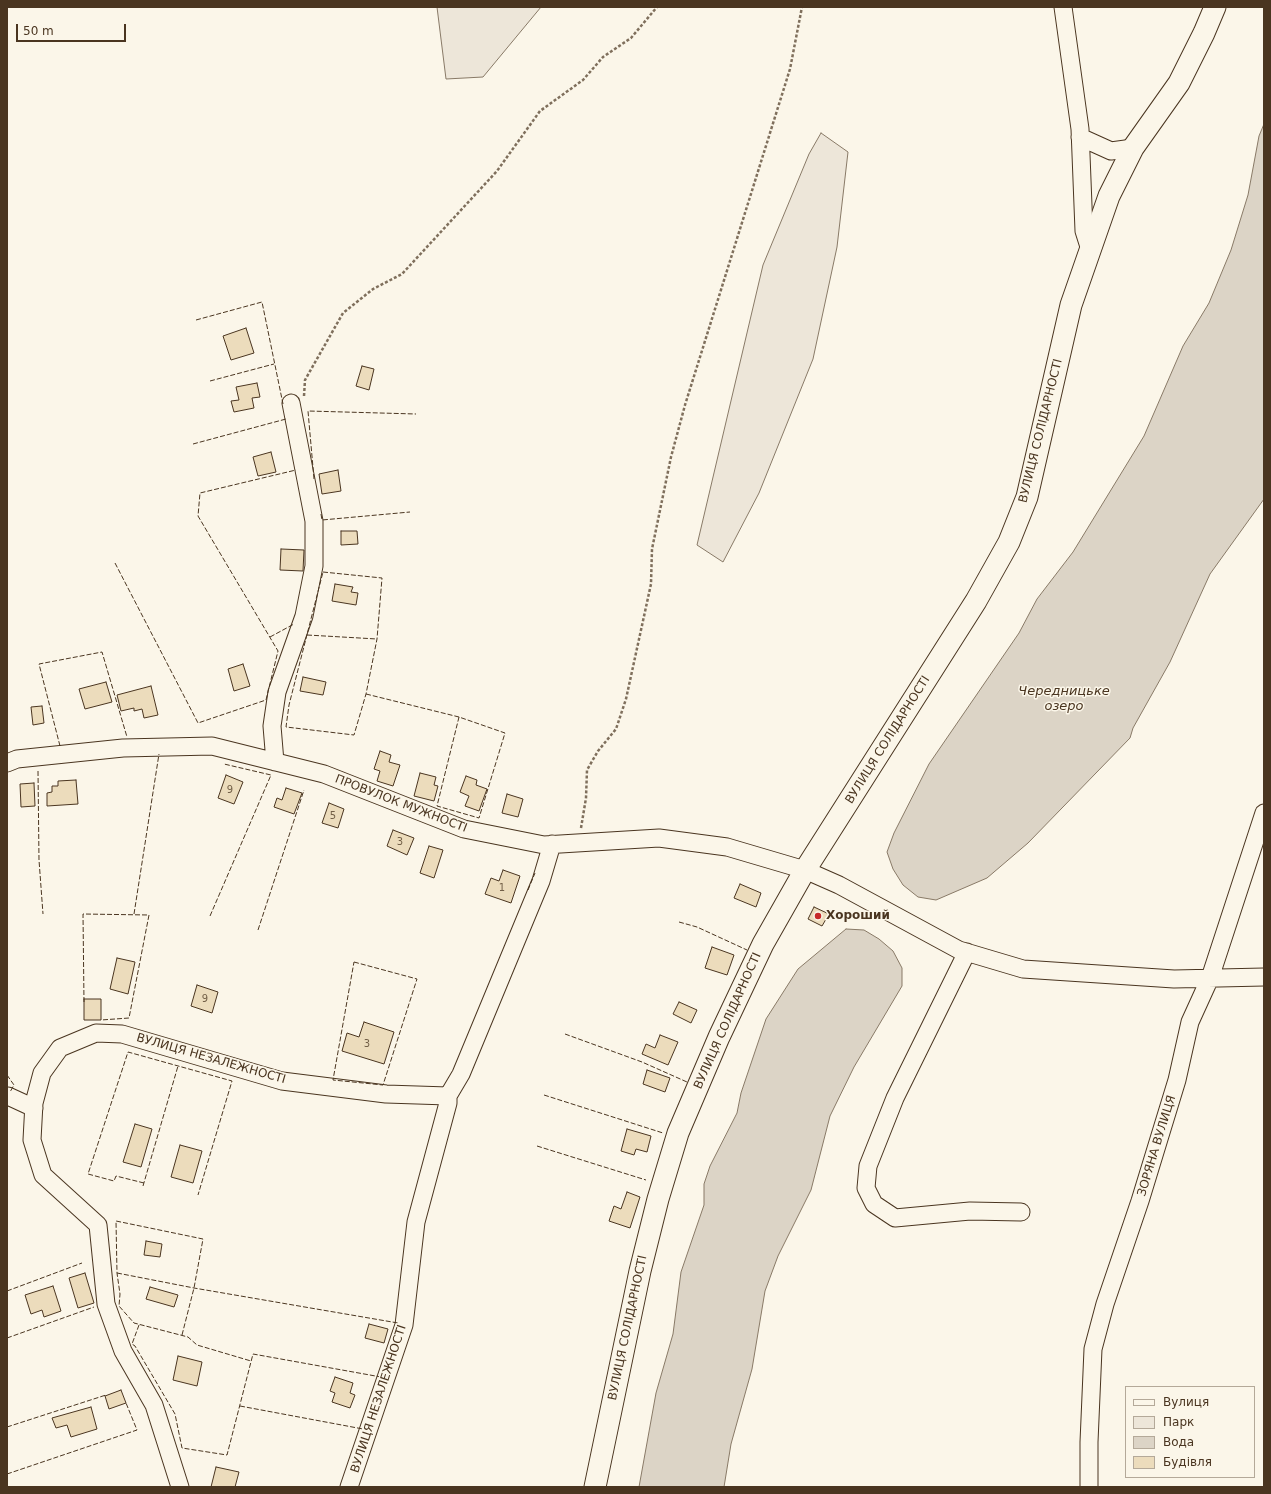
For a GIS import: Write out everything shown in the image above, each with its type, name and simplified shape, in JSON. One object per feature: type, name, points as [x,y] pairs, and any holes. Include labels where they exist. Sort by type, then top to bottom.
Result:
[{"type":"main road","name":"ВУЛИЦЯ СОЛІДАРНОСТІ","points":[[594,1487],[640,1271],[658,1199],[678,1133],[719,1037],[763,944],[805,870],[976,601],[1009,542],[1027,497],[1071,305],[1109,196],[1132,148],[1178,83],[1204,33],[1215,7]]},
{"type":"street","points":[[1064,7],[1080,137],[1084,231],[1090,250]]},
{"type":"street","points":[[1080,137],[1111,151],[1132,148]]},
{"type":"street","points":[[275,762],[272,726],[277,692],[304,616],[314,566],[314,522],[297,402]]},
{"type":"street","name":"ПРОВУЛОК МУЖНОСТІ","points":[[7,763],[17,759],[123,748],[212,746],[324,774],[464,829],[544,845],[659,838],[728,847],[805,870],[839,885],[959,950],[1023,969],[1174,979],[1264,977]]},
{"type":"street","name":"ЗОРЯНА ВУЛИЦЯ","points":[[1089,1487],[1089,1442],[1093,1349],[1104,1304],[1140,1201],[1177,1080],[1190,1022],[1210,978],[1264,813]]},
{"type":"street","points":[[448,1096],[461,1074],[541,881],[552,844]]},
{"type":"street","points":[[967,952],[895,1098],[868,1166],[866,1188],[874,1204],[895,1218],[970,1211],[1021,1212]]},
{"type":"street","name":"ВУЛИЦЯ НЕЗАЛЕЖНОСТІ","points":[[180,1487],[154,1405],[123,1351],[106,1304],[98,1225],[43,1175],[32,1140],[34,1108],[42,1073],[60,1048],[96,1033],[122,1034],[282,1081],[386,1094],[448,1096],[448,1103],[416,1222],[404,1325],[349,1487]]},
{"type":"street","points":[[8,1096],[34,1108]]},
{"type":"path","points":[[297,402],[305,380],[343,313],[373,289],[402,274],[426,250],[497,171],[540,111],[583,80],[603,57],[631,38],[657,7]]},
{"type":"path","points":[[579,843],[586,798],[587,770],[598,751],[616,729],[626,699],[651,584],[652,549],[671,457],[705,339],[790,69],[802,7]]},
{"type":"green space","points":[[437,7],[541,7],[483,77],[446,79]]},
{"type":"green space","points":[[821,133],[848,152],[837,247],[813,359],[759,493],[723,562],[697,545],[763,265],[809,154]]},
{"type":"water","name":"Чередницьке озеро","points":[[1264,124],[1264,499],[1210,574],[1170,662],[1133,728],[1130,738],[1028,843],[987,878],[936,900],[918,897],[903,885],[893,869],[887,852],[894,833],[929,764],[1019,633],[1037,599],[1073,552],[1144,436],[1183,346],[1209,303],[1231,250],[1248,195],[1259,136]]},
{"type":"water","points":[[846,929],[864,930],[879,939],[893,951],[902,968],[902,986],[854,1067],[830,1116],[811,1190],[778,1256],[765,1291],[752,1369],[731,1444],[724,1487],[639,1487],[656,1393],[673,1334],[681,1272],[704,1205],[704,1184],[710,1166],[737,1113],[741,1093],[766,1019],[798,969]]},
{"type":"building","points":[[246,328],[254,353],[231,360],[223,336]]},
{"type":"building","points":[[362,366],[374,369],[369,390],[356,386]]},
{"type":"building","points":[[257,383],[260,397],[252,398],[254,408],[234,412],[231,401],[239,400],[236,387]]},
{"type":"building","points":[[271,452],[276,472],[258,476],[253,457]]},
{"type":"building","points":[[338,470],[341,491],[322,494],[319,474]]},
{"type":"building","points":[[341,531],[357,531],[358,544],[341,545]]},
{"type":"building","points":[[281,549],[304,550],[303,571],[280,570]]},
{"type":"building","points":[[335,584],[353,587],[351,592],[358,593],[356,605],[332,601]]},
{"type":"building","points":[[243,664],[250,686],[234,691],[228,669]]},
{"type":"building","points":[[303,677],[326,682],[323,695],[300,691]]},
{"type":"building","points":[[106,682],[112,702],[85,709],[79,689]]},
{"type":"building","points":[[151,686],[158,715],[144,718],[142,709],[134,711],[134,708],[121,711],[117,695]]},
{"type":"building","points":[[42,706],[44,723],[33,725],[31,707]]},
{"type":"building","points":[[380,751],[391,755],[389,762],[400,765],[393,786],[377,781],[380,771],[374,769]]},
{"type":"building","points":[[420,773],[436,777],[434,785],[438,786],[434,801],[414,796]]},
{"type":"building","points":[[226,775],[243,782],[234,804],[218,798]]},
{"type":"building","points":[[466,776],[477,780],[476,785],[487,789],[479,811],[465,806],[469,796],[460,792]]},
{"type":"building","points":[[76,780],[78,804],[47,806],[47,793],[52,792],[52,786],[58,786],[58,781]]},
{"type":"building","points":[[34,783],[35,806],[21,807],[20,784]]},
{"type":"building","points":[[286,788],[302,793],[294,814],[274,807],[277,798],[282,800]]},
{"type":"building","points":[[507,794],[523,799],[518,817],[502,813]]},
{"type":"building","points":[[329,803],[344,809],[338,828],[322,823]]},
{"type":"building","points":[[393,830],[414,838],[407,855],[387,846]]},
{"type":"building","points":[[429,846],[443,850],[434,878],[420,873]]},
{"type":"building","points":[[503,870],[520,876],[511,903],[485,894],[491,878],[499,881]]},
{"type":"building","points":[[740,884],[761,893],[756,907],[734,898]]},
{"type":"building","name":"Хороший","points":[[814,907],[829,914],[822,926],[808,919]]},
{"type":"building","points":[[712,947],[734,955],[727,975],[705,968]]},
{"type":"building","points":[[117,958],[135,962],[128,994],[110,989]]},
{"type":"building","points":[[197,985],[218,992],[212,1013],[191,1006]]},
{"type":"building","points":[[84,999],[101,999],[101,1020],[84,1020]]},
{"type":"building","points":[[679,1002],[697,1010],[691,1023],[673,1014]]},
{"type":"building","points":[[364,1022],[394,1032],[384,1064],[342,1051],[347,1033],[359,1037]]},
{"type":"building","points":[[660,1035],[678,1042],[668,1065],[642,1054],[646,1044],[655,1048]]},
{"type":"building","points":[[647,1070],[670,1078],[665,1092],[643,1084]]},
{"type":"building","points":[[135,1124],[152,1129],[141,1167],[123,1162]]},
{"type":"building","points":[[627,1129],[651,1136],[647,1152],[636,1149],[634,1155],[621,1151]]},
{"type":"building","points":[[180,1145],[202,1151],[193,1183],[171,1177]]},
{"type":"building","points":[[627,1192],[640,1197],[630,1228],[609,1221],[614,1206],[621,1209]]},
{"type":"building","points":[[146,1241],[162,1244],[160,1257],[144,1255]]},
{"type":"building","points":[[85,1273],[94,1303],[78,1308],[69,1278]]},
{"type":"building","points":[[53,1286],[61,1311],[44,1317],[42,1310],[31,1314],[25,1295]]},
{"type":"building","points":[[150,1287],[178,1295],[174,1307],[146,1299]]},
{"type":"building","points":[[369,1324],[388,1329],[384,1343],[365,1338]]},
{"type":"building","points":[[178,1356],[202,1362],[197,1386],[173,1380]]},
{"type":"building","points":[[335,1377],[353,1383],[350,1393],[355,1395],[350,1408],[332,1402],[335,1393],[330,1391]]},
{"type":"building","points":[[121,1390],[126,1403],[109,1409],[105,1396]]},
{"type":"building","points":[[91,1407],[97,1429],[71,1437],[67,1425],[56,1428],[52,1418]]},
{"type":"building","points":[[216,1467],[239,1472],[235,1487],[211,1487]]},
{"type":"fence","points":[[196,320],[262,302],[283,404]]},
{"type":"fence","points":[[210,381],[274,364]]},
{"type":"fence","points":[[314,479],[308,411],[416,414]]},
{"type":"fence","points":[[193,444],[286,419]]},
{"type":"fence","points":[[115,563],[198,723],[266,700],[278,651],[198,516],[200,493],[296,470]]},
{"type":"fence","points":[[321,514],[322,520],[410,512]]},
{"type":"fence","points":[[323,572],[382,578],[377,639],[366,694],[354,735],[286,727],[289,705],[323,572]]},
{"type":"fence","points":[[270,637],[294,624]]},
{"type":"fence","points":[[307,635],[377,639]]},
{"type":"fence","points":[[60,746],[39,664],[102,652],[127,737]]},
{"type":"fence","points":[[366,694],[459,717],[505,733],[479,818],[437,806],[459,717]]},
{"type":"fence","points":[[134,914],[159,754]]},
{"type":"fence","points":[[210,916],[271,775],[224,764]]},
{"type":"fence","points":[[38,771],[39,860],[43,914]]},
{"type":"fence","points":[[258,930],[304,790]]},
{"type":"fence","points":[[528,890],[535,873]]},
{"type":"fence","points":[[84,1002],[83,914],[149,915],[129,1018],[101,1020]]},
{"type":"fence","points":[[679,922],[697,927],[747,950]]},
{"type":"fence","points":[[354,962],[417,979],[383,1085],[333,1080],[354,962]]},
{"type":"fence","points":[[565,1034],[642,1062],[687,1082]]},
{"type":"fence","points":[[144,1183],[116,1176],[114,1181],[88,1174],[128,1052],[232,1081],[198,1195]]},
{"type":"fence","points":[[143,1186],[178,1066]]},
{"type":"fence","points":[[7,1075],[14,1085],[10,1092]]},
{"type":"fence","points":[[544,1095],[663,1133]]},
{"type":"fence","points":[[537,1146],[646,1180]]},
{"type":"fence","points":[[182,1335],[194,1288],[203,1239],[116,1221],[117,1273],[120,1294],[119,1306],[134,1323],[188,1337],[197,1345],[251,1361]]},
{"type":"fence","points":[[7,1291],[82,1263]]},
{"type":"fence","points":[[117,1273],[194,1288],[398,1323]]},
{"type":"fence","points":[[7,1338],[94,1307]]},
{"type":"fence","points":[[139,1325],[132,1344],[135,1346],[175,1414],[182,1448],[227,1455],[253,1354],[381,1377]]},
{"type":"fence","points":[[7,1427],[106,1395]]},
{"type":"fence","points":[[7,1474],[137,1430],[126,1403]]},
{"type":"fence","points":[[240,1406],[363,1429]]},
{"type":"place","name":"Хороший","points":[[818,916]]}]
